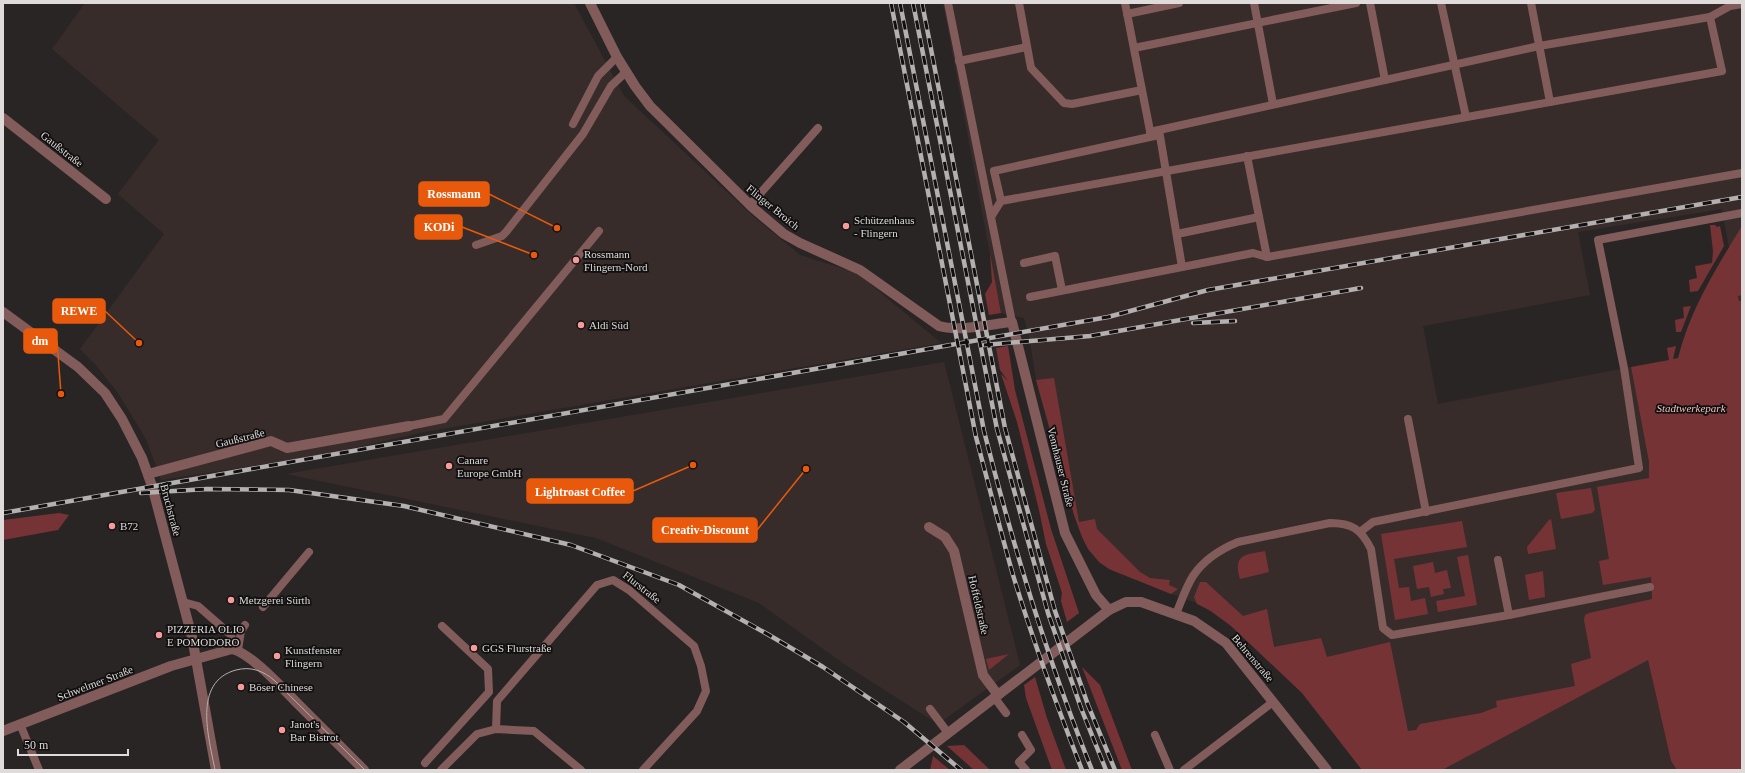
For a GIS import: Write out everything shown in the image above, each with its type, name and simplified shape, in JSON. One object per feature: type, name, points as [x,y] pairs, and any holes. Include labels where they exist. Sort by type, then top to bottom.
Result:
[{"type":"street","name":"Flinger Broich","points":[[590,3],[617,57],[650,106],[750,205],[784,234],[867,274],[939,326],[946,328],[1012,322]]},
{"type":"street","name":"Gaußstraße","points":[[3,118],[106,199]]},
{"type":"street","name":"Bruchstraße","points":[[3,312],[78,367],[105,393],[122,420],[142,458],[148,474],[184,602],[216,770]]},
{"type":"street","name":"Vennhauser Straße","points":[[1012,322],[1065,533],[1096,595],[1109,610]]},
{"type":"street","name":"Gaußstraße","points":[[148,474],[271,441],[287,448],[409,426]]},
{"type":"street","name":"Hoffeldstraße","points":[[929,527],[944,537],[954,551],[983,675],[996,696]]},
{"type":"street","name":"Behrenstraße","points":[[1109,610],[1126,602],[1136,601],[1194,621],[1226,643],[1327,770]]},
{"type":"street","points":[[900,770],[1109,610]]},
{"type":"street","points":[[196,659],[228,650],[238,651],[277,684],[364,770]]},
{"type":"street","name":"Schwelmer Straße","points":[[3,731],[171,666],[196,659]]},
{"type":"lane","points":[[948,3],[1012,322]]},
{"type":"lane","points":[[1019,3],[1031,68],[1064,103],[1068,104],[1142,90]]},
{"type":"lane","points":[[1125,3],[1150,134]]},
{"type":"lane","points":[[1127,14],[1179,3]]},
{"type":"lane","points":[[1254,3],[1273,104]]},
{"type":"lane","points":[[1134,48],[1356,3]]},
{"type":"lane","points":[[1370,3],[1385,80]]},
{"type":"lane","points":[[1442,3],[1466,117]]},
{"type":"lane","points":[[1531,3],[1550,102]]},
{"type":"lane","points":[[991,217],[1001,201],[994,171],[1273,104],[1455,64],[1539,46],[1710,17],[1730,4],[1742,4]]},
{"type":"lane","points":[[1001,201],[1722,71],[1710,17]]},
{"type":"lane","points":[[959,61],[1027,47]]},
{"type":"lane","points":[[572,124],[598,76],[617,57]]},
{"type":"lane","points":[[476,245],[502,236],[506,232],[583,134],[611,86],[626,72]]},
{"type":"lane","points":[[750,205],[818,128]]},
{"type":"lane","points":[[1159,132],[1182,267]]},
{"type":"lane","points":[[1248,156],[1267,257]]},
{"type":"lane","points":[[1030,297],[1252,253],[1267,257],[1742,173]]},
{"type":"lane","points":[[1360,532],[1373,522],[1639,468],[1624,368],[1598,240],[1742,213]]},
{"type":"lane","points":[[1177,234],[1259,217]]},
{"type":"lane","points":[[409,426],[444,418],[599,231]]},
{"type":"lane","points":[[1024,263],[1054,256],[1062,290]]},
{"type":"lane","points":[[1408,419],[1426,512]]},
{"type":"lane","points":[[1176,614],[1193,576],[1206,562],[1229,546],[1238,542],[1330,523],[1344,523],[1360,532],[1371,549],[1383,628],[1392,634],[1509,615],[1650,587]]},
{"type":"lane","points":[[263,607],[308,552]]},
{"type":"lane","points":[[1498,560],[1509,615]]},
{"type":"lane","name":"Flurstraße","points":[[496,729],[497,701],[598,585],[613,580],[629,590],[694,646],[702,666],[706,691],[697,711],[643,770]]},
{"type":"lane","points":[[184,602],[198,606],[230,634],[238,651]]},
{"type":"lane","points":[[238,651],[241,631],[245,625]]},
{"type":"lane","points":[[425,763],[489,692],[488,669],[442,626]]},
{"type":"lane","points":[[996,696],[1006,713]]},
{"type":"lane","points":[[1184,770],[1273,702]]},
{"type":"lane","points":[[930,709],[948,733]]},
{"type":"lane","points":[[20,724],[39,770]]},
{"type":"lane","points":[[441,770],[477,734],[496,729],[534,731],[581,770]]},
{"type":"lane","points":[[1022,735],[1031,750],[1019,762],[1026,770]]},
{"type":"lane","points":[[1155,735],[1170,770]]},
{"type":"shaded area","points":[[85,3],[574,3],[624,96],[754,217],[800,255],[857,273],[941,343],[424,432],[323,455],[161,480],[146,439],[118,393],[95,364],[80,349],[164,234],[118,194],[159,140],[52,49]]},
{"type":"shaded area","points":[[943,3],[1742,3],[1742,318],[1722,209],[1578,232],[1590,295],[1423,326],[1438,404],[1631,367],[1649,462],[1652,599],[1648,660],[1671,761],[1677,770],[1362,770],[1302,693],[1231,626],[1201,605],[1115,572],[1096,558],[1082,537],[1064,484],[1036,380],[1030,341],[1024,318],[1001,313]]},
{"type":"shaded area","points":[[944,362],[1020,665],[938,724],[847,666],[759,603],[596,538],[286,474]]},
{"type":"green space","points":[[1710,225],[1715,225],[1717,227],[1720,226],[1724,246],[1698,291],[1690,292],[1689,280],[1697,278],[1695,266],[1712,263],[1713,251]]},
{"type":"green space","name":"Stadtwerkepark","points":[[1742,226],[1742,295],[1738,296],[1739,301],[1742,301],[1742,770],[1677,770],[1671,761],[1648,660],[1442,770],[1362,770],[1302,693],[1231,626],[1211,611],[1197,604],[1194,597],[1200,582],[1206,582],[1243,616],[1267,609],[1274,647],[1321,638],[1327,657],[1390,642],[1408,731],[1416,730],[1420,724],[1481,713],[1497,707],[1496,701],[1575,686],[1571,664],[1591,658],[1584,620],[1585,615],[1652,599],[1651,577],[1603,585],[1599,561],[1609,559],[1597,487],[1649,478],[1649,462],[1631,367],[1669,360],[1667,348],[1676,346],[1673,359],[1678,358],[1689,323],[1697,306],[1713,274]]},
{"type":"green space","points":[[990,253],[1001,313],[989,315],[985,294],[992,282]]},
{"type":"green space","points":[[1691,306],[1681,332],[1676,332],[1675,320],[1684,318],[1683,307]]},
{"type":"green space","points":[[1008,346],[1015,390],[1051,529],[1079,613],[1067,622],[1061,601],[1062,593],[1046,544],[1017,422],[1001,374],[1008,381],[1000,370],[996,348]]},
{"type":"green space","points":[[1054,378],[1079,522],[1095,519],[1097,529],[1140,572],[1150,578],[1170,580],[1169,585],[1178,589],[1171,594],[1109,569],[1099,562],[1088,549],[1074,515],[1036,380]]},
{"type":"green space","points":[[1591,488],[1595,510],[1592,513],[1561,519],[1556,493]]},
{"type":"green space","points":[[59,513],[69,515],[58,530],[3,540],[3,520]]},
{"type":"green space","points":[[1551,519],[1556,549],[1528,554],[1527,547]]},
{"type":"green space","points":[[1462,521],[1467,547],[1394,559],[1399,588],[1409,587],[1411,601],[1425,598],[1428,614],[1395,620],[1381,534]]},
{"type":"green space","points":[[1265,551],[1269,572],[1240,579],[1238,571],[1239,560],[1246,555]]},
{"type":"green space","points":[[1468,555],[1477,605],[1438,612],[1436,601],[1465,596],[1457,557]]},
{"type":"green space","points":[[1433,562],[1435,573],[1447,570],[1451,588],[1443,589],[1444,594],[1431,597],[1429,587],[1417,589],[1413,566]]},
{"type":"green space","points":[[1543,571],[1545,597],[1529,600],[1525,575]]},
{"type":"green space","points":[[1009,654],[989,670],[986,659]]},
{"type":"green space","points":[[1082,667],[1100,685],[1132,770],[1122,770]]},
{"type":"green space","points":[[1035,677],[1047,718],[1066,770],[1052,770],[1026,698],[1024,685]]},
{"type":"green space","points":[[964,745],[990,770],[974,770],[947,746]]},
{"type":"green space","points":[[933,756],[950,770],[930,770]]},
{"type":"tram line","points":[[215,770],[207,727],[208,698],[213,686],[222,676],[242,669],[257,670],[266,674],[275,681],[365,770]]},
{"type":"railway","points":[[891,3],[976,437],[1013,575],[1063,722],[1082,770]]},
{"type":"railway","points":[[900,3],[984,431],[1032,602],[1060,686],[1092,770]]},
{"type":"railway","points":[[913,3],[997,429],[1048,613],[1081,708],[1106,770]]},
{"type":"railway","points":[[922,3],[1005,428],[1055,611],[1088,705],[1115,770]]},
{"type":"railway","points":[[3,513],[1108,317],[1208,290],[1742,197]]},
{"type":"railway","points":[[984,345],[1090,336],[1361,288]]},
{"type":"railway","points":[[1193,323],[1235,321]]},
{"type":"railway","points":[[141,493],[207,489],[289,490],[404,506],[571,545],[679,585],[769,635],[823,667],[904,722],[961,770]]},
{"type":"place","name":"Schützenhaus - Flingern","points":[[846,226]]},
{"type":"place","name":"Rossmann","points":[[557,228]]},
{"type":"place","name":"KODi","points":[[534,255]]},
{"type":"place","name":"Rossmann Flingern-Nord","points":[[576,260]]},
{"type":"place","name":"Aldi Süd","points":[[581,325]]},
{"type":"place","name":"REWE","points":[[139,343]]},
{"type":"place","name":"dm","points":[[61,394]]},
{"type":"place","name":"Lightroast Coffee","points":[[693,465]]},
{"type":"place","name":"Canare Europe GmbH","points":[[449,466]]},
{"type":"place","name":"Creativ-Discount","points":[[806,469]]},
{"type":"place","name":"B72","points":[[112,526]]},
{"type":"place","name":"Metzgerei Sürth","points":[[231,600]]},
{"type":"place","name":"PIZZERIA OLIO E POMODORO","points":[[159,635]]},
{"type":"place","name":"GGS Flurstraße","points":[[474,648]]},
{"type":"place","name":"Kunstfenster Flingern","points":[[277,656]]},
{"type":"place","name":"Böser Chinese","points":[[241,687]]},
{"type":"place","name":"Janot's Bar Bistrot","points":[[282,730]]}]
